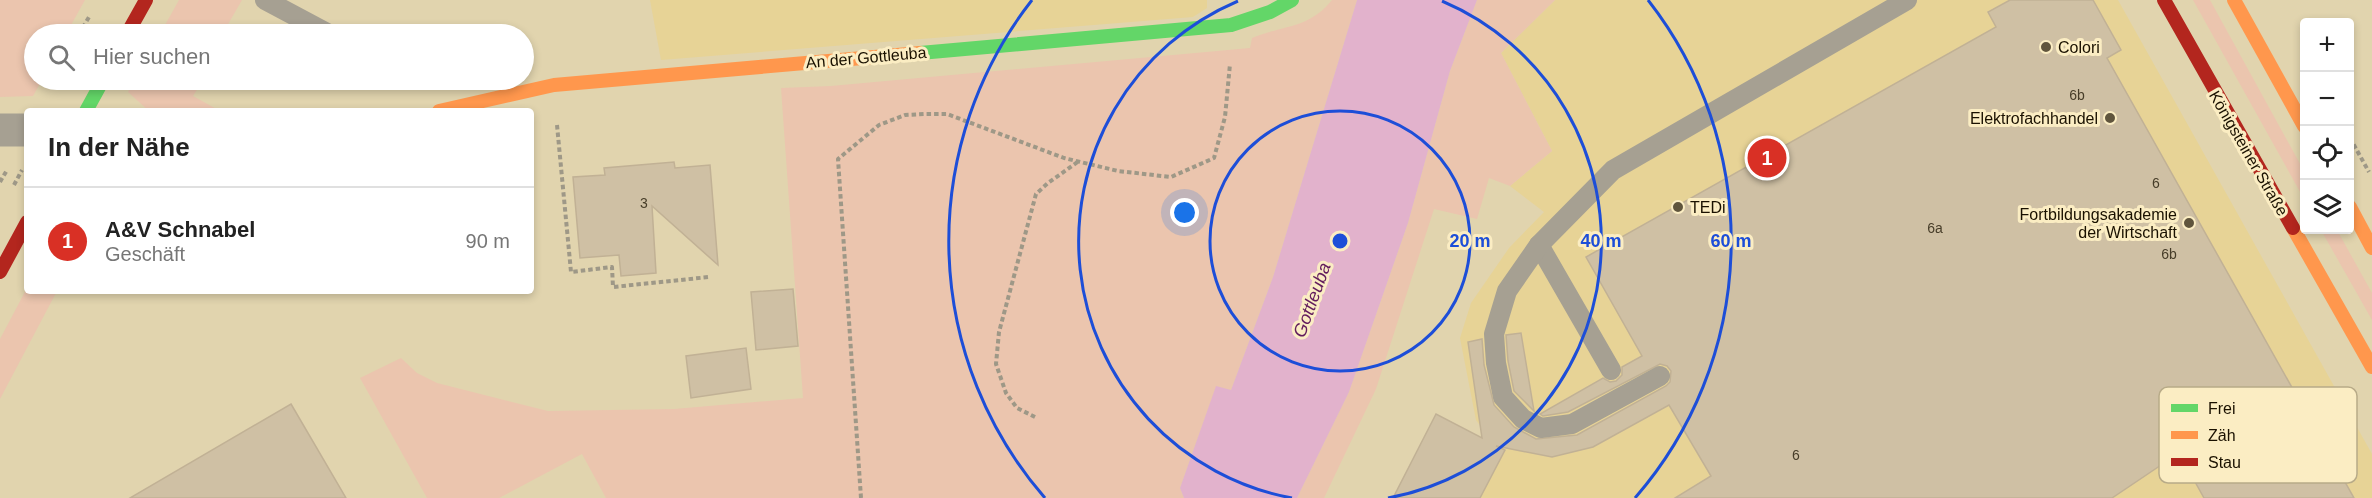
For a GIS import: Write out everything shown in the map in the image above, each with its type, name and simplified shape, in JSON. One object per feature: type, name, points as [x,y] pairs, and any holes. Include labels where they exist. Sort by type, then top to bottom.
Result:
[{"type":"street","points":[[133,24],[146,0]]},
{"type":"street","name":"An der Gottleuba","points":[[534,88],[1231,24],[1270,12],[1292,0]]},
{"type":"street","name":"Königsteiner Straße","points":[[2164,0],[2372,367]]},
{"type":"street","points":[[2235,0],[2300,119]]},
{"type":"street","points":[[88,108],[98,90]]},
{"type":"street","name":"An der Gottleuba","points":[[454,108],[508,97],[529,90]]},
{"type":"street","points":[[0,130],[24,130]]},
{"type":"street","points":[[2354,216],[2372,248]]},
{"type":"street","points":[[0,272],[24,228]]},
{"type":"lane","points":[[265,0],[310,24]]},
{"type":"lane","points":[[1660,376],[1572,424],[1541,428],[1523,419],[1503,397],[1496,363],[1494,334],[1507,291],[1539,245],[1613,170],[1907,0]]},
{"type":"lane","points":[[1539,245],[1611,370]]},
{"type":"path","points":[[861,498],[838,159],[879,125],[904,116],[947,114],[1079,161],[1118,171],[1171,177],[1214,159],[1226,117],[1232,50],[1231,24]]},
{"type":"path","points":[[554,85],[571,272],[612,267],[613,287],[709,277]]},
{"type":"path","points":[[2354,147],[2372,178]]},
{"type":"path","points":[[1035,417],[1017,408],[1006,393],[996,364],[999,332],[1036,194],[1079,161]]},
{"type":"shaded area","points":[[0,0],[85,0],[72,24],[24,24],[24,90],[36,90],[33,96],[0,97]]},
{"type":"shaded area","points":[[179,0],[242,0],[228,24],[166,24]]},
{"type":"shaded area","points":[[650,0],[1207,0],[1207,8],[1193,17],[661,60]]},
{"type":"shaded area","points":[[1332,0],[1357,0],[1273,277],[1231,390],[1216,387],[1180,488],[1184,498],[606,498],[582,454],[499,498],[427,498],[360,378],[401,358],[417,373],[437,383],[548,411],[674,409],[803,398],[781,88],[831,86],[1250,48],[1252,38],[1305,21]]},
{"type":"shaded area","points":[[1477,0],[1555,0],[1501,53],[1552,151],[1510,186],[1489,178],[1477,219],[1434,209],[1376,389],[1324,498],[1297,498],[1349,392],[1408,223],[1450,71]]},
{"type":"shaded area","points":[[1555,0],[2118,0],[2335,387],[2159,387],[2159,483],[2357,483],[2357,427],[2372,454],[2372,498],[1480,498],[1505,450],[1488,437],[1476,420],[1460,338],[1471,303],[1509,248],[1544,212],[1510,186],[1552,151],[1501,53]]},
{"type":"shaded area","points":[[2193,0],[2210,0],[2300,164],[2300,192]]},
{"type":"shaded area","points":[[129,90],[197,90],[193,96],[215,108],[146,108],[128,92]]},
{"type":"shaded area","points":[[2323,234],[2339,234],[2372,293],[2372,320]]},
{"type":"shaded area","points":[[24,294],[55,294],[0,399],[0,339]]},
{"type":"water","name":"Gottleuba","points":[[1357,0],[1477,0],[1450,71],[1408,223],[1349,392],[1297,498],[1184,498],[1180,488],[1216,386],[1231,390],[1273,277]]},
{"type":"building","points":[[2010,0],[2093,0],[2121,50],[2107,58],[2292,387],[2159,387],[2159,466],[2112,498],[1675,498],[1711,476],[1669,405],[1593,447],[1552,457],[1496,446],[1505,450],[1480,498],[1393,498],[1436,414],[1482,438],[1468,342],[1482,339],[1484,365],[1494,405],[1514,427],[1536,439],[1577,435],[1666,386],[1670,382],[1671,371],[1667,366],[1660,364],[1568,412],[1543,416],[1540,414],[1603,378],[1610,382],[1616,381],[1622,375],[1622,367],[1642,356],[1586,257],[1996,27],[1988,12]]},
{"type":"building","points":[[674,162],[675,168],[710,165],[718,265],[652,206],[656,273],[621,276],[619,255],[580,258],[573,177],[605,175],[604,168]]},
{"type":"building","points":[[793,289],[798,346],[756,350],[751,292]]},
{"type":"building","points":[[1521,333],[1534,411],[1514,391],[1508,361],[1506,335]]},
{"type":"building","points":[[746,348],[751,389],[691,398],[686,356]]},
{"type":"building","points":[[291,404],[346,498],[130,498]]},
{"type":"building","points":[[2196,483],[2346,483],[2354,498],[2204,498]]},
{"type":"traffic: fast","points":[[920,53],[1231,25],[1270,12],[1292,0]]},
{"type":"traffic: fast","points":[[88,108],[98,90]]},
{"type":"traffic: slow","points":[[2234,0],[2300,119]]},
{"type":"traffic: slow","points":[[534,90],[554,85],[920,53]]},
{"type":"traffic: slow","points":[[452,108],[532,90]]},
{"type":"traffic: slow","points":[[2354,214],[2372,248]]},
{"type":"traffic: slow","points":[[2293,228],[2372,367]]},
{"type":"traffic: jam","points":[[133,24],[146,0]]},
{"type":"traffic: jam","points":[[2164,0],[2293,228]]},
{"type":"traffic: jam","points":[[0,272],[24,228]]},
{"type":"place","name":"Colori","points":[[2046,47]]},
{"type":"place","name":"Elektrofachhandel","points":[[2110,118]]},
{"type":"place","name":"A&V Schnabel","points":[[1767,158]]},
{"type":"place","name":"TEDi","points":[[1678,207]]},
{"type":"place","name":"Fortbildungsakademie der Wirtschaft","points":[[2189,223]]}]
